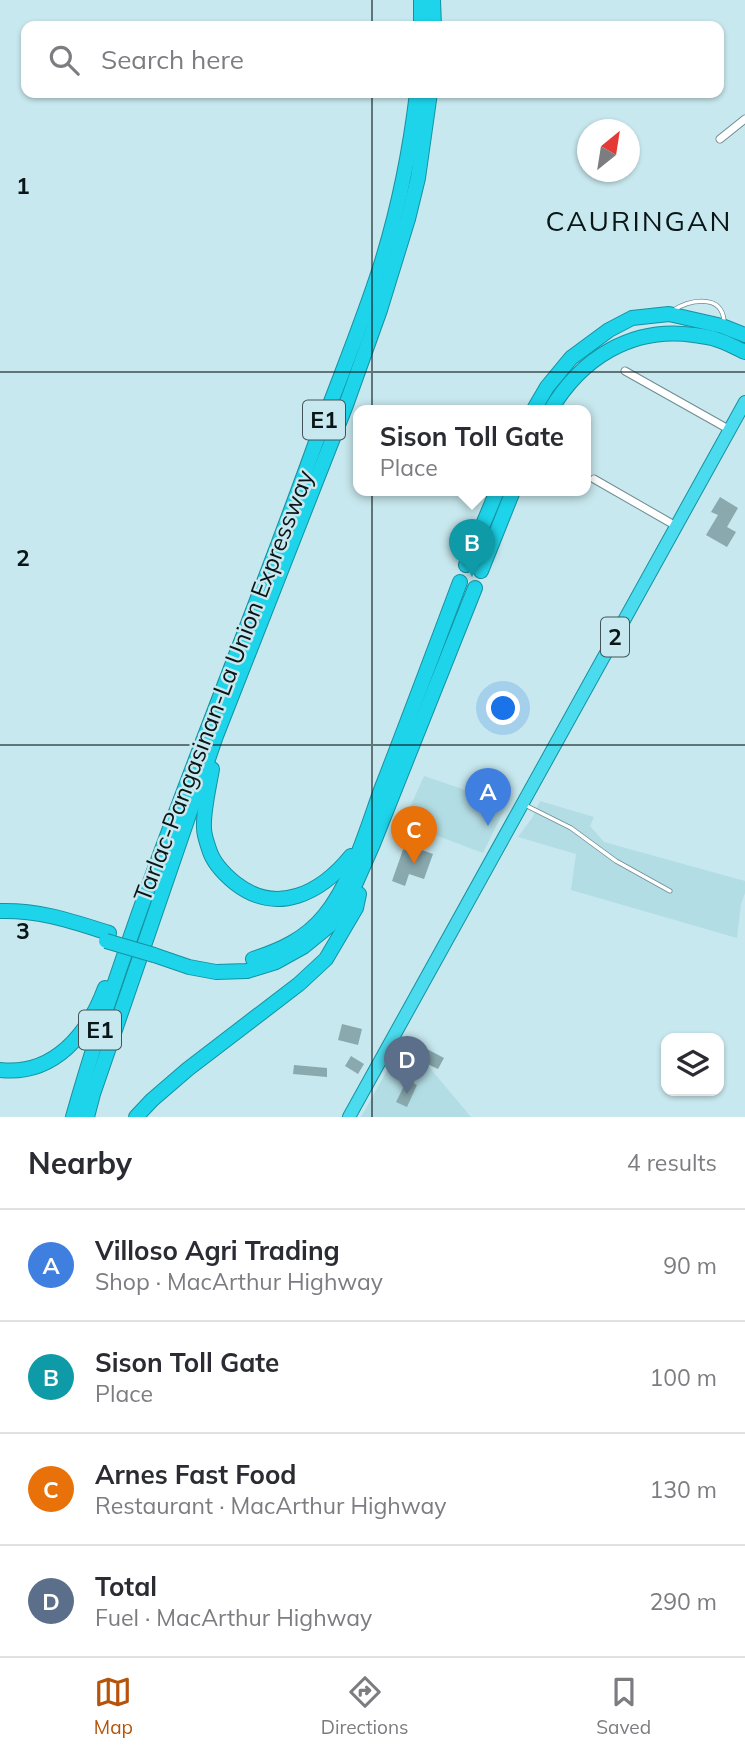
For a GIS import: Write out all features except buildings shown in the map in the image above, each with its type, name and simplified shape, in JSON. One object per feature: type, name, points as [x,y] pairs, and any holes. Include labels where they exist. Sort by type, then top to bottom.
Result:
[{"type":"highway","points":[[421,0],[421,21]]},
{"type":"highway","points":[[433,0],[434,21]]},
{"type":"highway","name":"Tarlac-Pangasinan-La Union Expressway","points":[[73,1117],[128,943],[202,740],[367,308],[404,175],[416,98]]},
{"type":"highway","name":"Tarlac-Pangasinan-La Union Expressway","points":[[87,1117],[216,736],[346,405],[380,310],[418,178],[429,98]]},
{"type":"highway","points":[[536,405],[547,387],[571,358],[609,330],[632,318],[669,314],[718,332],[745,352]]},
{"type":"highway","points":[[553,405],[584,368],[622,343],[645,335],[664,333],[718,332],[745,335]]},
{"type":"highway","name":"2","points":[[349,1117],[745,402]]},
{"type":"highway","points":[[467,565],[495,496]]},
{"type":"highway","points":[[481,571],[511,496]]},
{"type":"highway","points":[[136,1117],[188,1069],[299,984],[326,959],[356,908],[368,841],[460,582]]},
{"type":"highway","points":[[0,920],[44,923],[155,951],[220,963],[247,962],[300,939],[323,917],[338,897],[368,841],[475,588]]},
{"type":"highway","points":[[216,736],[204,829],[209,852],[222,872],[238,885],[272,899],[293,898],[320,886],[368,841]]},
{"type":"highway","points":[[0,911],[49,915],[107,937]]},
{"type":"highway","points":[[0,1070],[25,1070],[39,1066],[66,1050],[79,1036],[100,1001],[111,972],[128,943]]},
{"type":"street","points":[[720,139],[745,119]]},
{"type":"street","points":[[625,371],[730,430]]},
{"type":"street","points":[[594,479],[676,526]]},
{"type":"lane","points":[[331,400],[346,405]]},
{"type":"lane","points":[[523,804],[570,828],[616,861],[670,891]]},
{"type":"shaded area","points":[[424,776],[507,804],[483,853],[403,823]]},
{"type":"shaded area","points":[[540,801],[594,817],[590,826],[604,842],[745,881],[737,938],[571,890],[576,854],[518,837]]},
{"type":"shaded area","points":[[392,1062],[429,1067],[471,1117],[361,1117]]},
{"type":"place","name":"Sison Toll Gate","points":[[472,577]]},
{"type":"place","name":"Villoso Agri Trading","points":[[488,826]]},
{"type":"place","name":"Arnes Fast Food","points":[[414,864]]},
{"type":"place","name":"Total","points":[[407,1094]]},
{"type":"district","name":"CAURINGAN","points":[[639,221]]}]
